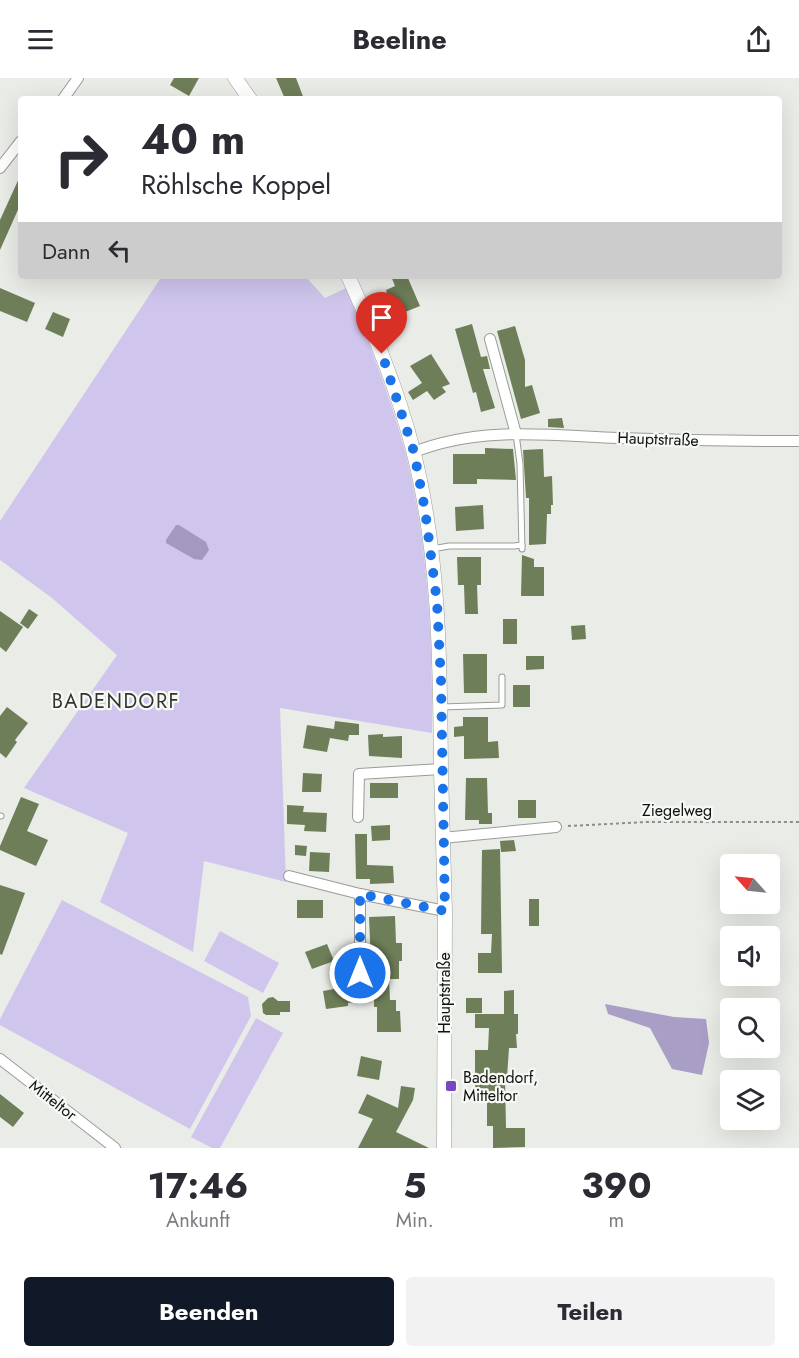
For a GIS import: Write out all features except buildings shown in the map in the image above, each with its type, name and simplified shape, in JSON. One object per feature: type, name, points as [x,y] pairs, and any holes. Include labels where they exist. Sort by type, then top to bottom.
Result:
[{"type":"main road","points":[[235,78],[248,96]]},
{"type":"main road","name":"Hauptstraße","points":[[349,279],[394,384],[414,452],[425,510],[437,602],[442,706],[442,838],[445,911],[444,1148]]},
{"type":"street","points":[[65,96],[78,78]]},
{"type":"street","points":[[0,168],[18,146]]},
{"type":"street","points":[[490,339],[516,434]]},
{"type":"street","name":"Hauptstraße","points":[[414,452],[440,442],[467,437],[516,434],[716,441],[799,441]]},
{"type":"street","points":[[358,817],[359,774],[441,768]]},
{"type":"street","points":[[442,838],[556,827]]},
{"type":"street","points":[[289,876],[360,894],[445,911]]},
{"type":"street","points":[[360,894],[360,973]]},
{"type":"street","name":"Mitteltor","points":[[0,1059],[108,1146]]},
{"type":"lane","points":[[430,549],[449,546],[522,547],[520,464],[516,434]]},
{"type":"lane","points":[[442,706],[502,705],[502,677]]},
{"type":"path","name":"Ziegelweg","points":[[556,827],[646,822],[799,822]]},
{"type":"shaded area","points":[[160,279],[308,279],[325,298],[346,288],[393,410],[413,485],[428,591],[432,733],[280,708],[286,882],[204,861],[193,952],[100,902],[128,833],[24,788],[117,655],[52,598],[0,560],[0,521]]},
{"type":"shaded area","points":[[176,525],[206,542],[209,550],[202,560],[194,559],[166,543]]},
{"type":"shaded area","points":[[62,900],[248,997],[251,1016],[190,1129],[0,1025],[0,1019]]},
{"type":"shaded area","points":[[220,931],[279,963],[263,993],[204,961]]},
{"type":"shaded area","points":[[605,1004],[674,1017],[706,1019],[709,1043],[702,1075],[672,1069],[650,1028],[608,1014]]},
{"type":"shaded area","points":[[256,1018],[283,1033],[220,1148],[212,1148],[191,1137]]},
{"type":"place","name":"Badendorf, Mitteltor","points":[[451,1086]]},
{"type":"district","name":"BADENDORF","points":[[116,701]]},
{"type":"route","points":[[360,973],[360,894],[445,911],[441,681],[437,602],[425,510],[414,452],[394,384],[382,354]]}]
